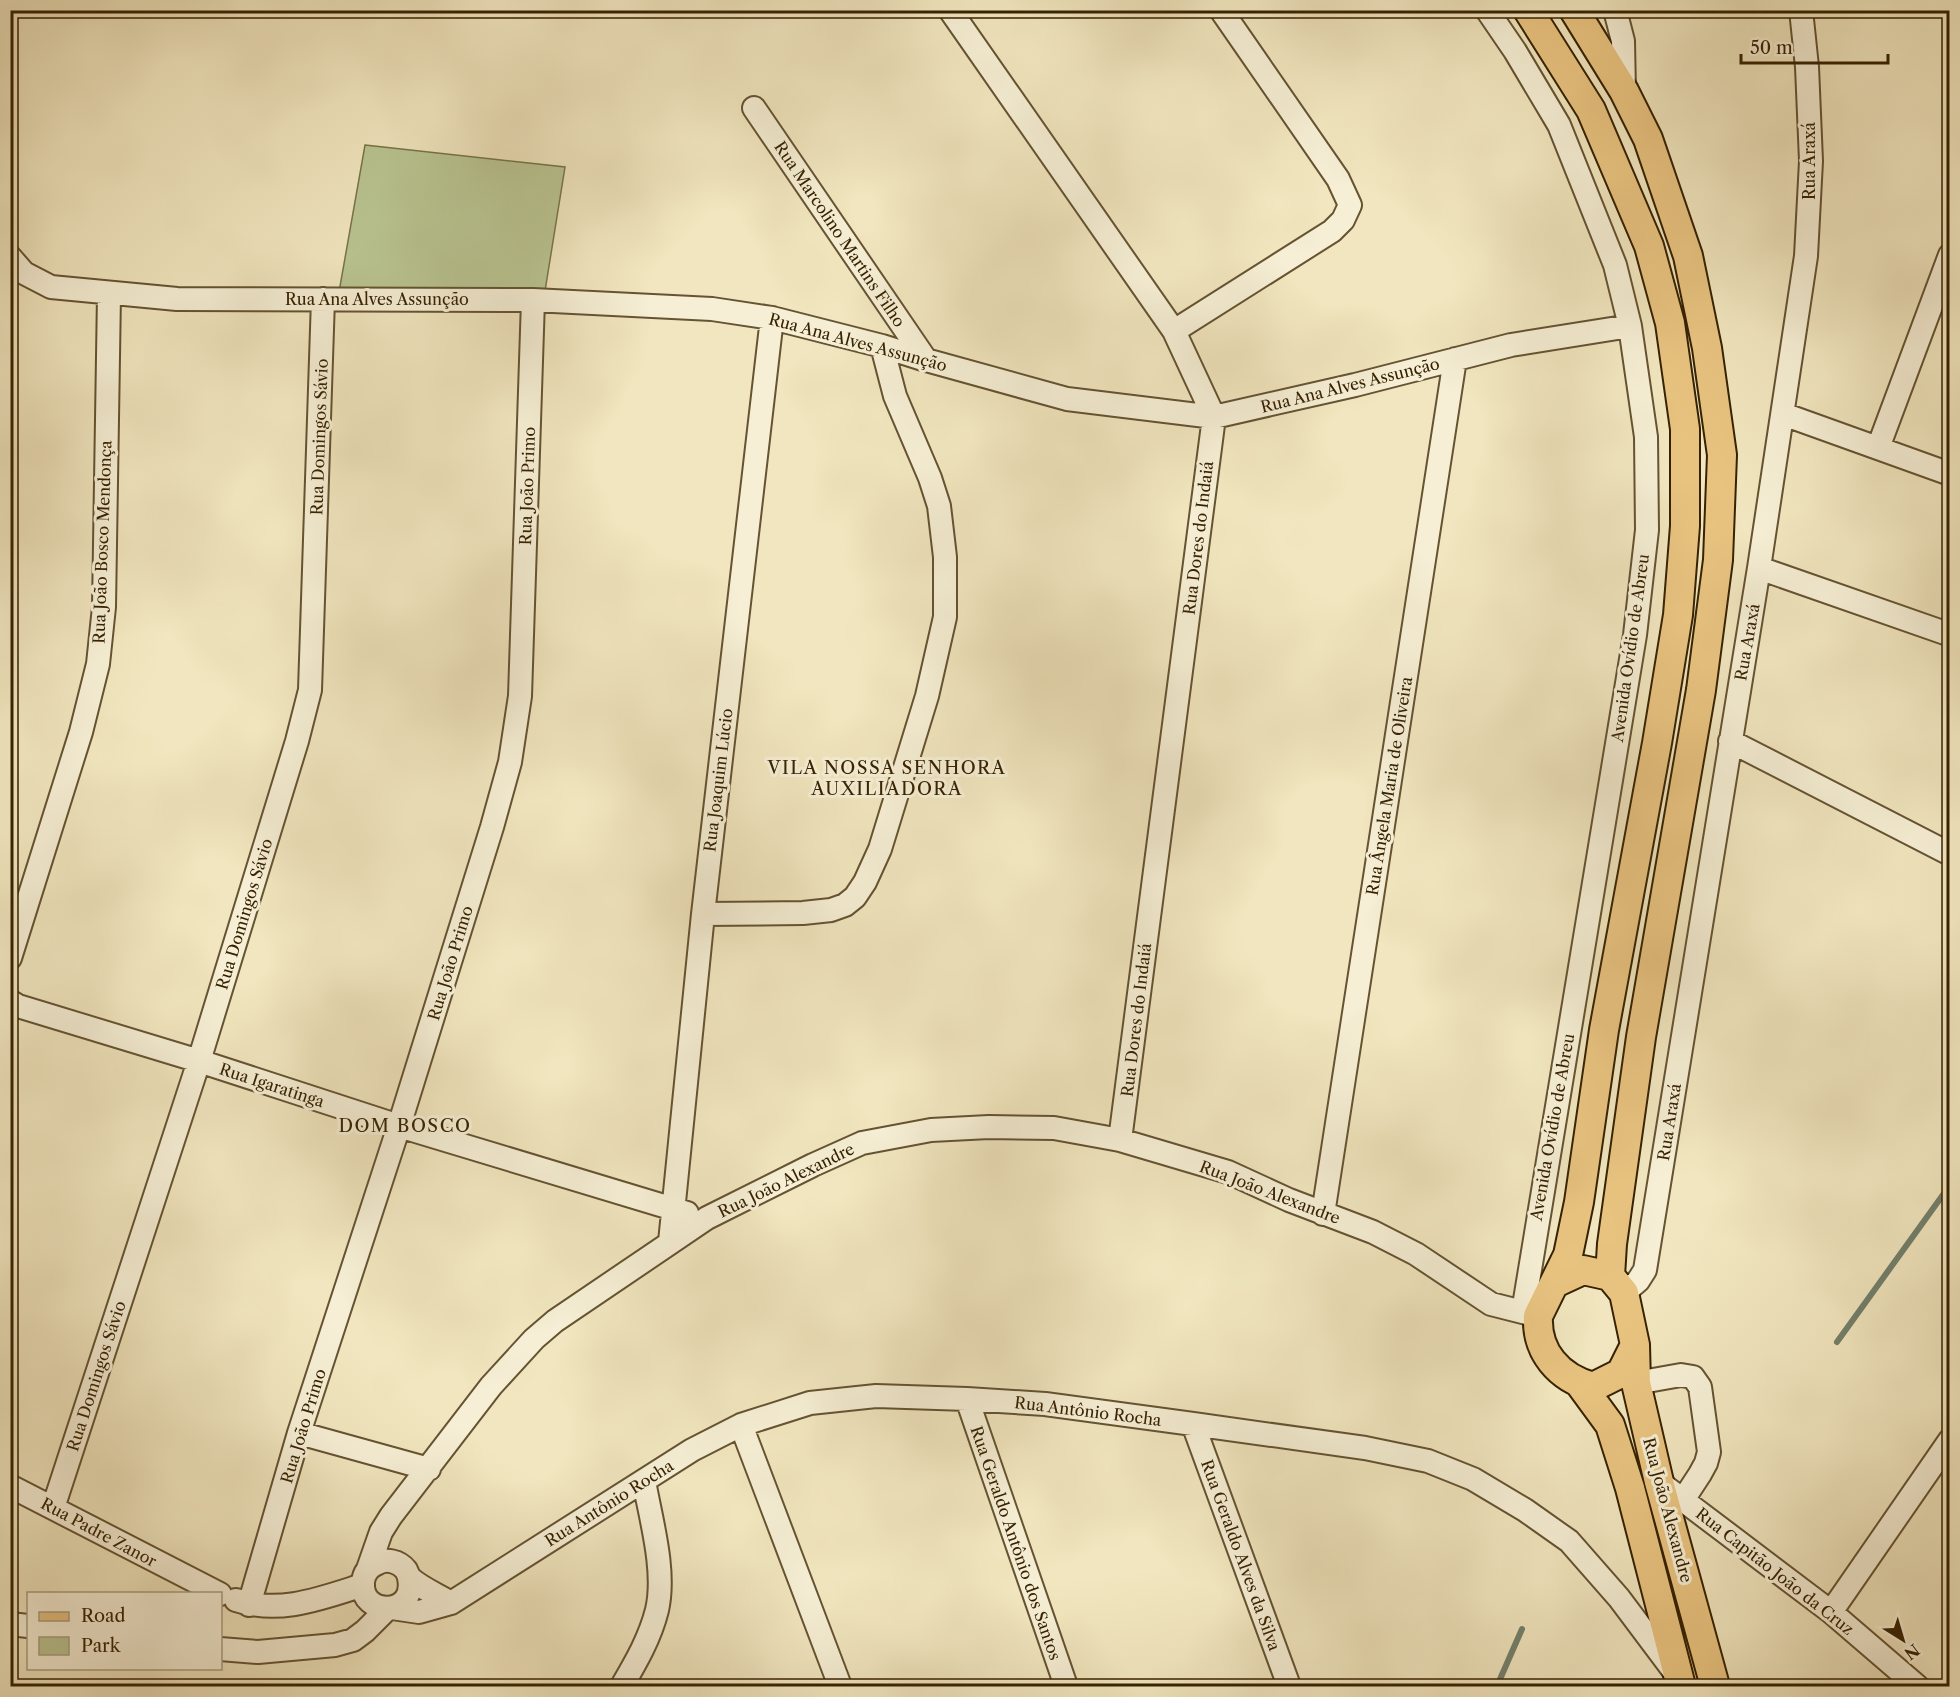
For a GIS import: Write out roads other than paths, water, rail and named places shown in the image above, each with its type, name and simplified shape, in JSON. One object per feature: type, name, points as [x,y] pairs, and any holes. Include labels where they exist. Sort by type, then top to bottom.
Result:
[{"type":"main road","name":"Avenida Ovídio de Abreu","points":[[1528,10],[1591,110],[1649,246],[1670,323],[1685,429],[1685,526],[1678,615],[1604,1030],[1580,1202],[1568,1255],[1555,1283]]},
{"type":"main road","points":[[1574,10],[1624,91],[1648,139],[1688,256],[1707,348],[1722,455],[1718,560],[1701,690],[1641,1037],[1612,1244],[1617,1285]]},
{"type":"main road","points":[[1530,1314],[1555,1283],[1583,1269],[1617,1285]]},
{"type":"main road","name":"Rua João Alexandre","points":[[1617,1285],[1635,1345],[1636,1383],[1659,1482],[1713,1680]]},
{"type":"main road","name":"Rua João Alexandre","points":[[1530,1314],[1538,1326],[1546,1354],[1565,1376],[1580,1384],[1610,1425],[1630,1488],[1679,1681]]},
{"type":"main road","points":[[1580,1384],[1593,1387],[1621,1373],[1635,1345]]},
{"type":"street","points":[[950,10],[1174,331],[1214,417]]},
{"type":"street","points":[[1174,331],[1332,231],[1343,220],[1350,205],[1338,179],[1221,10]]},
{"type":"street","name":"Avenida Ovídio de Abreu","points":[[1486,10],[1515,51],[1559,125],[1616,265],[1630,326],[1646,437],[1647,530],[1635,635],[1530,1314]]},
{"type":"street","points":[[1615,10],[1623,41],[1624,91]]},
{"type":"street","name":"Rua Araxá","points":[[1617,1285],[1638,1281],[1645,1270],[1784,414],[1806,256],[1811,161],[1807,67],[1801,10]]},
{"type":"street","name":"Rua Marcolino Martins Filho","points":[[754,108],[926,360]]},
{"type":"street","points":[[1559,125],[1591,110]]},
{"type":"street","points":[[1878,448],[1950,255]]},
{"type":"street","name":"Rua Ana Alves Assunção","points":[[10,257],[24,273],[51,287],[109,294],[177,299],[533,300],[712,309],[772,318],[882,346],[1067,399],[1214,417],[1355,385],[1511,345],[1630,326]]},
{"type":"street","name":"Rua João Bosco Mendonça","points":[[10,958],[81,732],[98,664],[104,607],[109,294]]},
{"type":"street","name":"Rua Domingos Sávio","points":[[53,1508],[199,1061],[297,741],[310,690],[323,299]]},
{"type":"street","name":"Rua João Primo","points":[[249,1605],[300,1433],[399,1126],[510,762],[520,696],[533,300]]},
{"type":"street","name":"Rua Joaquim Lúcio","points":[[670,1242],[703,914],[772,318]]},
{"type":"street","points":[[703,914],[803,913],[831,910],[845,905],[855,897],[865,882],[880,849],[927,696],[945,617],[945,569],[939,506],[930,478],[895,396],[882,346]]},
{"type":"street","name":"Rua Ângela Maria de Oliveira","points":[[1323,1214],[1455,359]]},
{"type":"street","points":[[1784,414],[1950,474]]},
{"type":"street","name":"Rua Dores do Indaiá","points":[[1120,1140],[1214,417]]},
{"type":"street","points":[[1759,568],[1948,634]]},
{"type":"street","points":[[1730,741],[1950,854]]},
{"type":"street","name":"Rua Igaratinga","points":[[10,1001],[18,1006],[199,1061],[399,1126],[707,1218]]},
{"type":"street","name":"Rua João Alexandre","points":[[366,1577],[381,1532],[491,1386],[534,1339],[555,1321],[707,1218],[862,1143],[931,1130],[989,1126],[1054,1128],[1120,1140],[1228,1172],[1323,1214],[1373,1232],[1416,1254],[1491,1304],[1530,1314]]},
{"type":"street","points":[[1636,1383],[1681,1375],[1693,1377],[1700,1387],[1708,1452],[1700,1473],[1683,1500]]},
{"type":"street","name":"Rua Antônio Rocha","points":[[451,1603],[692,1450],[741,1425],[810,1403],[876,1396],[967,1399],[1045,1404],[1365,1448],[1428,1461],[1473,1479],[1525,1510],[1569,1541],[1619,1598],[1679,1681]]},
{"type":"street","name":"Rua Geraldo Antônio dos Santos","points":[[967,1399],[1066,1686]]},
{"type":"street","name":"Rua Geraldo Alves da Silva","points":[[1193,1424],[1289,1686]]},
{"type":"street","points":[[741,1425],[840,1686]]},
{"type":"street","points":[[300,1433],[429,1469]]},
{"type":"street","points":[[1830,1612],[1950,1440]]},
{"type":"street","points":[[622,1686],[646,1645],[657,1609],[660,1575],[644,1480]]},
{"type":"street","name":"Rua Capitão João da Cruz","points":[[1659,1482],[1830,1612],[1917,1686]]},
{"type":"street","name":"Rua Padre Zanor","points":[[10,1486],[216,1592]]},
{"type":"street","name":"Rua Padre Zanor","points":[[222,1595],[249,1605],[277,1606],[306,1603],[366,1577],[381,1562],[395,1562],[406,1571],[410,1578],[451,1603]]},
{"type":"street","points":[[366,1577],[365,1594],[370,1602],[378,1607],[419,1612],[451,1603]]},
{"type":"street","points":[[222,1649],[258,1652],[335,1646],[353,1640],[390,1608],[402,1603],[409,1594],[410,1578]]},
{"type":"street","points":[[10,1623],[27,1626]]},
{"type":"waterway","points":[[1837,1342],[1950,1185]]},
{"type":"waterway","points":[[1497,1686],[1522,1629]]},
{"type":"district","name":"VILA NOSSA SENHORA AUXILIADORA","points":[[887,778]]},
{"type":"district","name":"DOM BOSCO","points":[[405,1126]]}]
